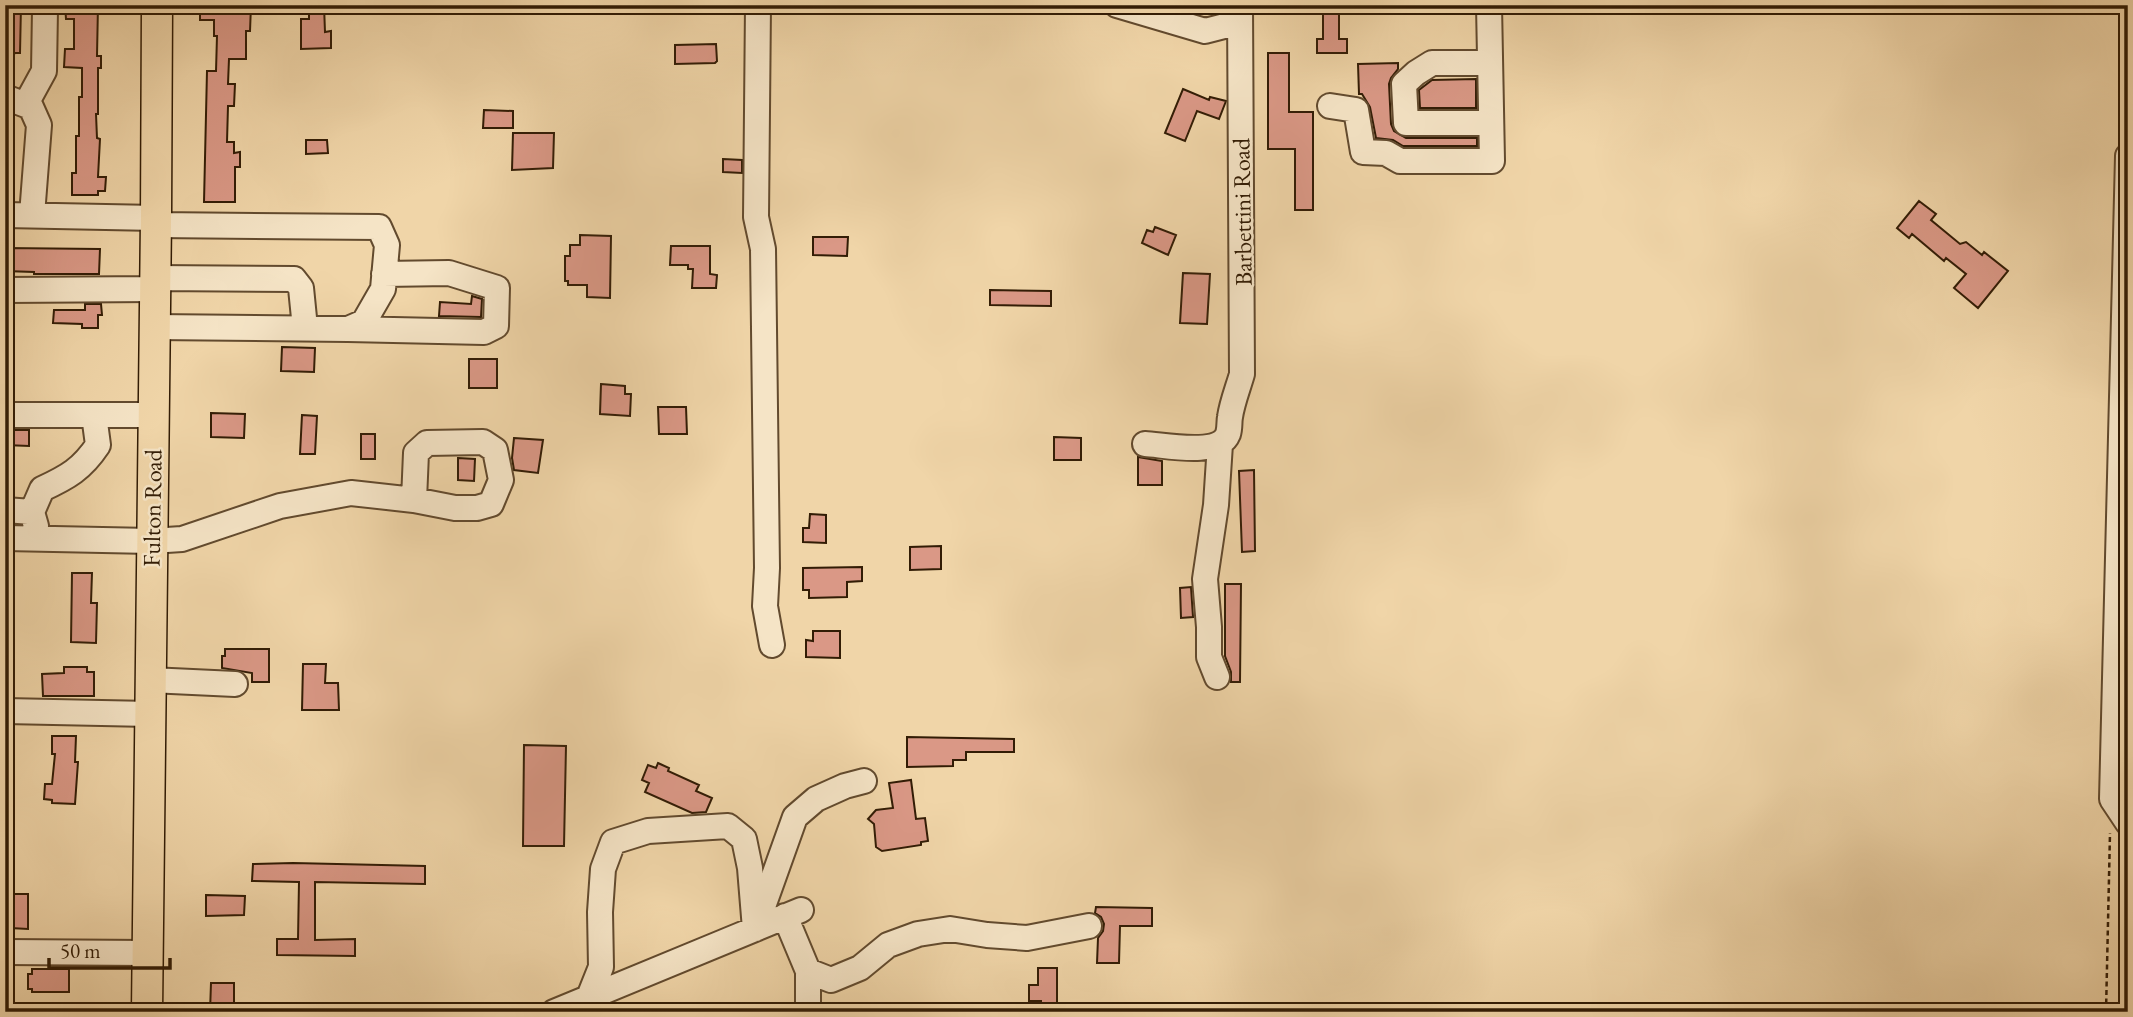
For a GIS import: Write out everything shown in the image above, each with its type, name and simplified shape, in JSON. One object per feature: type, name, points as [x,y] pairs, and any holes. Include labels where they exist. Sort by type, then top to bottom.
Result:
[{"type":"main road","name":"Fulton Road","points":[[147,1012],[157,5]]},
{"type":"street","points":[[758,5],[757,217],[763,249],[767,568],[765,606],[772,645]]},
{"type":"street","points":[[763,249],[769,219],[772,5]]},
{"type":"street","points":[[1117,5],[1205,31],[1240,14]]},
{"type":"street","points":[[1331,106],[1356,110],[1363,152],[1387,153],[1400,161],[1492,161],[1489,5]]},
{"type":"street","points":[[32,215],[39,125],[31,107],[15,101],[44,71],[45,9]]},
{"type":"street","name":"Barbettini Road","points":[[1217,677],[1209,657],[1205,579],[1216,505],[1220,444],[1227,436],[1242,374],[1240,14]]},
{"type":"street","points":[[1490,63],[1432,63],[1404,84],[1406,123],[1491,123]]},
{"type":"street","points":[[2128,156],[2112,799],[2128,823]]},
{"type":"street","points":[[5,215],[156,222],[379,227],[387,245],[383,289],[364,322],[348,329]]},
{"type":"street","points":[[154,327],[484,331],[496,326],[497,288],[449,273],[384,274]]},
{"type":"street","points":[[5,290],[294,279],[301,288],[305,328]]},
{"type":"street","points":[[5,415],[153,415]]},
{"type":"street","points":[[41,539],[32,512],[42,489],[68,478],[86,463],[98,445],[94,415]]},
{"type":"street","points":[[1145,444],[1207,448],[1220,444]]},
{"type":"street","points":[[5,538],[151,541],[182,538],[280,506],[351,493],[414,500]]},
{"type":"street","points":[[5,510],[32,512]]},
{"type":"street","points":[[150,680],[235,684]]},
{"type":"street","points":[[5,711],[150,714]]},
{"type":"street","points":[[755,929],[795,817],[816,799],[864,781]]},
{"type":"street","points":[[589,997],[601,967],[600,912],[603,869],[613,842],[648,831],[728,826],[744,839],[750,868],[755,929]]},
{"type":"street","points":[[554,1012],[793,913],[808,971],[808,1012]]},
{"type":"street","points":[[808,971],[831,980],[860,968],[888,945],[918,934],[950,929],[1027,938],[1089,926]]},
{"type":"street","points":[[5,952],[147,953]]},
{"type":"path","points":[[2105,1012],[2112,799]]},
{"type":"building","points":[[5,5],[21,5],[20,53],[15,53],[5,67]]},
{"type":"building","points":[[65,5],[98,5],[97,56],[101,56],[101,68],[98,68],[96,114],[97,138],[100,139],[98,177],[106,177],[105,191],[98,191],[98,195],[72,195],[72,173],[76,173],[76,136],[79,136],[82,68],[64,67],[65,49],[74,49],[74,19],[66,19]]},
{"type":"building","points":[[200,5],[251,5],[250,31],[246,31],[246,59],[229,59],[228,84],[235,84],[234,106],[228,106],[227,142],[234,142],[234,153],[240,152],[240,167],[235,167],[235,202],[204,202],[207,71],[216,71],[217,36],[214,36],[214,20],[200,20]]},
{"type":"building","points":[[309,5],[324,5],[325,32],[331,31],[331,48],[301,49],[301,19],[309,19]]},
{"type":"building","points":[[1323,5],[1339,5],[1339,39],[1347,39],[1347,53],[1317,53],[1317,39],[1323,39]]},
{"type":"building","points":[[716,44],[715,63],[675,64],[675,45]]},
{"type":"building","points":[[1268,53],[1289,53],[1289,112],[1313,112],[1313,210],[1295,210],[1295,149],[1268,149]]},
{"type":"building","points":[[1398,63],[1398,69],[1389,84],[1391,124],[1394,131],[1406,138],[1477,138],[1477,146],[1403,146],[1393,140],[1376,138],[1370,107],[1362,94],[1359,94],[1358,64]]},
{"type":"building","points":[[1476,79],[1476,108],[1420,108],[1419,90],[1432,80]]},
{"type":"building","points":[[1183,89],[1209,100],[1210,97],[1226,101],[1219,119],[1197,111],[1185,141],[1165,133]]},
{"type":"building","points":[[484,110],[513,111],[513,128],[483,128]]},
{"type":"building","points":[[513,133],[554,133],[553,168],[512,170]]},
{"type":"building","points":[[306,140],[327,140],[328,153],[306,154]]},
{"type":"building","points":[[723,159],[742,160],[742,173],[723,172]]},
{"type":"building","points":[[1919,201],[1936,214],[1931,220],[1960,244],[1966,242],[1982,255],[1984,252],[2008,271],[1978,308],[1954,288],[1966,274],[1946,258],[1944,261],[1912,234],[1909,238],[1897,228]]},
{"type":"building","points":[[1155,227],[1176,235],[1168,255],[1142,243],[1147,230],[1153,232]]},
{"type":"building","points":[[580,235],[611,236],[610,298],[587,297],[587,285],[568,285],[568,281],[565,281],[565,256],[570,256],[570,245],[580,245]]},
{"type":"building","points":[[813,237],[848,237],[847,256],[813,255]]},
{"type":"building","points":[[671,246],[710,246],[710,274],[717,275],[716,288],[692,288],[693,269],[688,269],[688,265],[670,265]]},
{"type":"building","points":[[5,248],[100,249],[99,274],[5,271]]},
{"type":"building","points":[[1183,273],[1210,274],[1207,324],[1180,323]]},
{"type":"building","points":[[990,290],[1051,291],[1051,306],[990,305]]},
{"type":"building","points":[[472,296],[482,299],[481,317],[439,316],[440,302],[471,304]]},
{"type":"building","points":[[85,304],[101,304],[102,315],[98,315],[98,328],[82,328],[82,324],[53,323],[54,310],[85,310]]},
{"type":"building","points":[[282,347],[315,348],[314,372],[281,371]]},
{"type":"building","points":[[469,359],[497,359],[497,388],[469,388]]},
{"type":"building","points":[[601,384],[625,386],[625,394],[631,394],[630,416],[600,414]]},
{"type":"building","points":[[658,407],[686,407],[687,434],[659,434]]},
{"type":"building","points":[[211,413],[245,414],[244,438],[211,437]]},
{"type":"building","points":[[302,415],[317,416],[315,454],[300,454]]},
{"type":"building","points":[[5,430],[29,430],[29,446],[5,445]]},
{"type":"building","points":[[361,434],[375,434],[375,459],[361,459]]},
{"type":"building","points":[[1054,437],[1081,438],[1081,460],[1054,460]]},
{"type":"building","points":[[514,438],[543,440],[538,473],[514,470]]},
{"type":"building","points":[[1138,457],[1162,461],[1162,485],[1138,485]]},
{"type":"building","points":[[458,458],[475,459],[474,481],[458,480]]},
{"type":"building","points":[[1254,470],[1255,551],[1242,552],[1239,471]]},
{"type":"building","points":[[810,514],[826,515],[826,543],[803,542],[803,528],[809,528]]},
{"type":"building","points":[[941,546],[941,569],[910,570],[910,547]]},
{"type":"building","points":[[862,567],[862,581],[847,582],[847,597],[809,598],[809,590],[803,590],[803,568]]},
{"type":"building","points":[[72,573],[92,573],[91,603],[97,603],[96,643],[71,642]]},
{"type":"building","points":[[1225,584],[1241,584],[1240,682],[1231,682],[1231,672],[1225,656]]},
{"type":"building","points":[[1191,587],[1193,617],[1181,618],[1180,588]]},
{"type":"building","points":[[813,631],[840,631],[840,658],[806,657],[806,640],[813,641]]},
{"type":"building","points":[[225,649],[269,649],[269,682],[252,682],[252,673],[222,668]]},
{"type":"building","points":[[303,664],[326,664],[325,683],[338,683],[339,710],[302,710]]},
{"type":"building","points":[[64,667],[87,667],[87,672],[94,672],[94,696],[43,696],[42,674],[64,673]]},
{"type":"building","points":[[52,736],[76,736],[75,762],[78,762],[75,804],[52,803],[52,800],[44,799],[45,784],[52,784],[55,754],[52,754]]},
{"type":"building","points":[[907,737],[1014,739],[1014,752],[966,752],[966,760],[953,760],[953,766],[907,767]]},
{"type":"building","points":[[524,745],[566,746],[564,846],[523,846]]},
{"type":"building","points":[[658,763],[669,768],[668,771],[699,785],[696,791],[712,798],[706,812],[692,813],[645,792],[649,783],[642,780],[648,765],[656,768]]},
{"type":"building","points":[[911,780],[916,819],[925,818],[928,841],[921,842],[921,845],[882,851],[876,847],[874,824],[868,819],[876,810],[893,808],[889,783]]},
{"type":"building","points":[[253,864],[425,866],[425,884],[315,882],[315,940],[355,939],[355,956],[277,955],[277,939],[298,939],[299,882],[252,881]]},
{"type":"building","points":[[10,894],[28,894],[28,929],[10,928]]},
{"type":"building","points":[[206,895],[245,896],[244,915],[206,916]]},
{"type":"building","points":[[1096,907],[1152,908],[1152,926],[1120,926],[1119,963],[1097,963],[1098,938],[1104,924],[1101,917],[1095,913]]},
{"type":"building","points":[[1038,968],[1057,968],[1057,1004],[1029,1001],[1029,985],[1038,985]]},
{"type":"building","points":[[32,969],[69,969],[69,992],[32,992],[32,989],[28,989],[28,974],[32,974]]},
{"type":"building","points":[[211,983],[234,983],[234,1012],[210,1012]]}]
